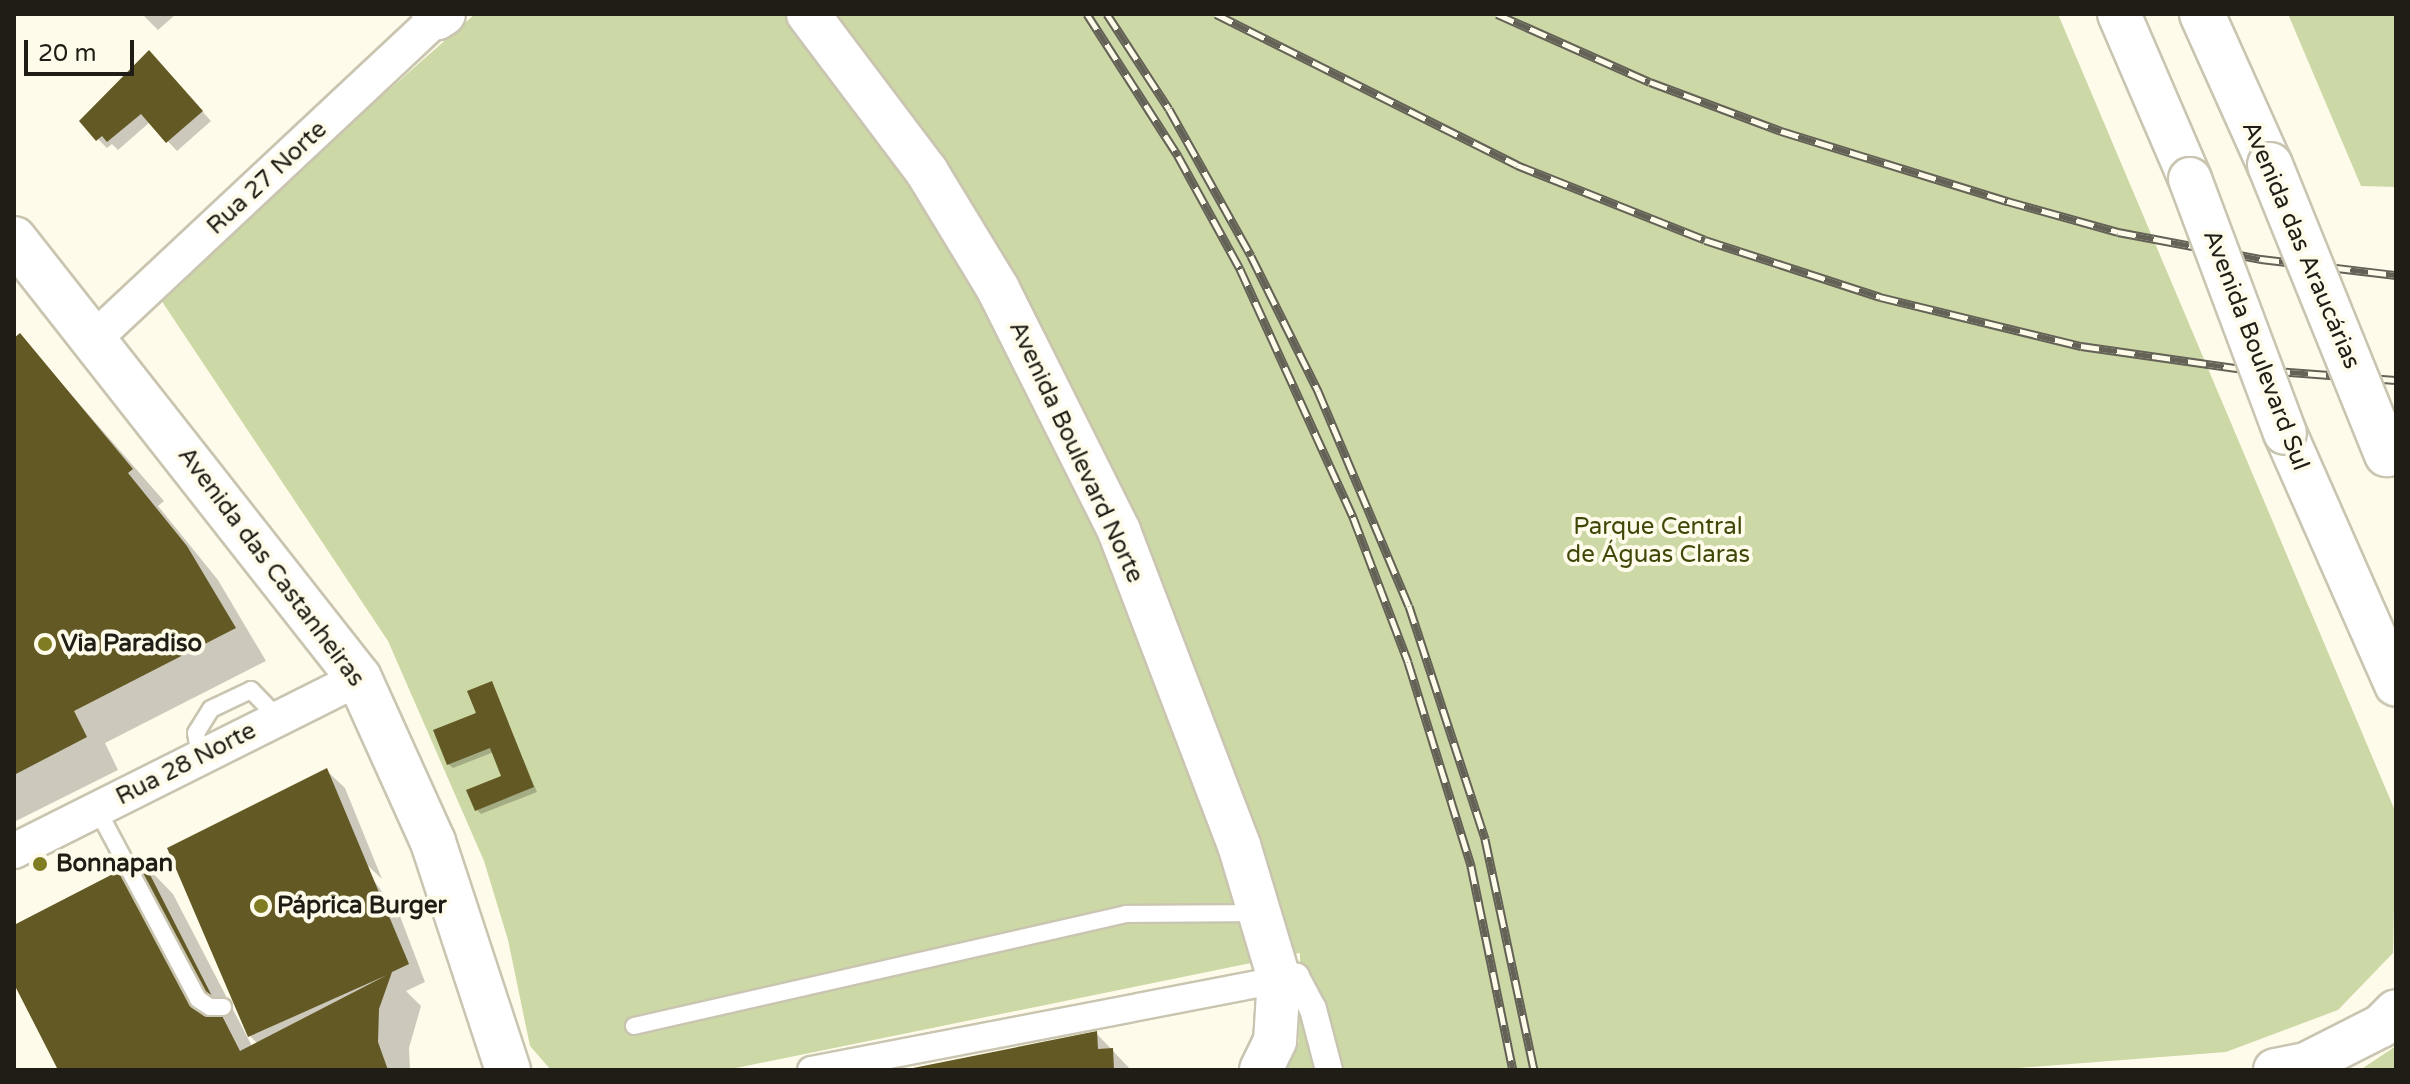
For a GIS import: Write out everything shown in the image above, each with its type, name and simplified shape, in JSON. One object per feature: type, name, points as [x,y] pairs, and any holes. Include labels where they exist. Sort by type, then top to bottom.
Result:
[{"type":"main road","name":"Avenida das Araucárias","points":[[2202,14],[2270,165],[2392,465]]},
{"type":"main road","name":"Avenida das Castanheiras","points":[[14,239],[96,337],[359,678],[433,842],[508,1070]]},
{"type":"street","name":"Avenida Boulevard Norte","points":[[808,14],[927,172],[1005,303],[1119,531],[1239,845],[1279,978],[1275,1041],[1261,1070]]},
{"type":"street","name":"Avenida Boulevard Sul","points":[[2119,14],[2190,179],[2285,433],[2396,685]]},
{"type":"street","name":"Rua 27 Norte","points":[[96,337],[438,15]]},
{"type":"street","name":"Rua 28 Norte","points":[[14,851],[359,678]]},
{"type":"street","points":[[811,1070],[1296,977],[1303,983],[1329,1070]]},
{"type":"street","points":[[2275,1070],[2306,1064],[2381,1026],[2396,1011]]},
{"type":"lane","points":[[97,809],[198,999],[223,1007]]},
{"type":"lane","points":[[634,1026],[1126,914],[1260,913]]},
{"type":"green space","name":"Parque Central de Águas Claras","points":[[475,14],[2058,14],[2396,813],[2393,953],[2338,1010],[2226,1052],[1992,1070],[1281,1070],[1299,1041],[1300,953],[726,1070],[551,1070],[530,1046],[508,940],[484,861],[388,641],[157,294]]},
{"type":"green space","points":[[2288,14],[2396,14],[2396,187],[2361,186]]},
{"type":"green space","points":[[2396,1046],[2396,1070],[2360,1070]]},
{"type":"building","points":[[149,50],[203,111],[166,143],[141,114],[107,142],[102,136],[96,141],[79,121]]},
{"type":"building","points":[[20,333],[133,469],[128,473],[187,546],[236,628],[74,711],[87,737],[14,775],[14,338]]},
{"type":"building","points":[[492,681],[534,787],[475,811],[466,790],[501,776],[490,748],[447,765],[433,730],[476,713],[467,691]]},
{"type":"building","points":[[327,768],[409,964],[392,972],[379,1009],[378,1042],[388,1070],[58,1070],[14,984],[14,925],[142,859],[240,1051],[387,975],[248,1037],[167,848]]},
{"type":"building","points":[[1097,1031],[1098,1049],[1113,1048],[1114,1070],[903,1070]]},
{"type":"railway","points":[[1087,14],[1178,156],[1240,269],[1353,517],[1408,662],[1471,866],[1513,1070]]},
{"type":"railway","points":[[1107,14],[1169,109],[1251,256],[1318,391],[1409,606],[1485,839],[1534,1070]]},
{"type":"railway","points":[[1216,14],[1517,165],[1705,240],[1880,297],[2081,346],[2236,368],[2396,380]]},
{"type":"railway","points":[[1497,14],[1650,82],[1781,131],[2007,201],[2118,232],[2261,259],[2396,275]]},
{"type":"place","name":"Via Paradiso","points":[[45,644]]},
{"type":"place","name":"Bonnapan","points":[[40,864]]},
{"type":"place","name":"Páprica Burger","points":[[261,906]]}]
